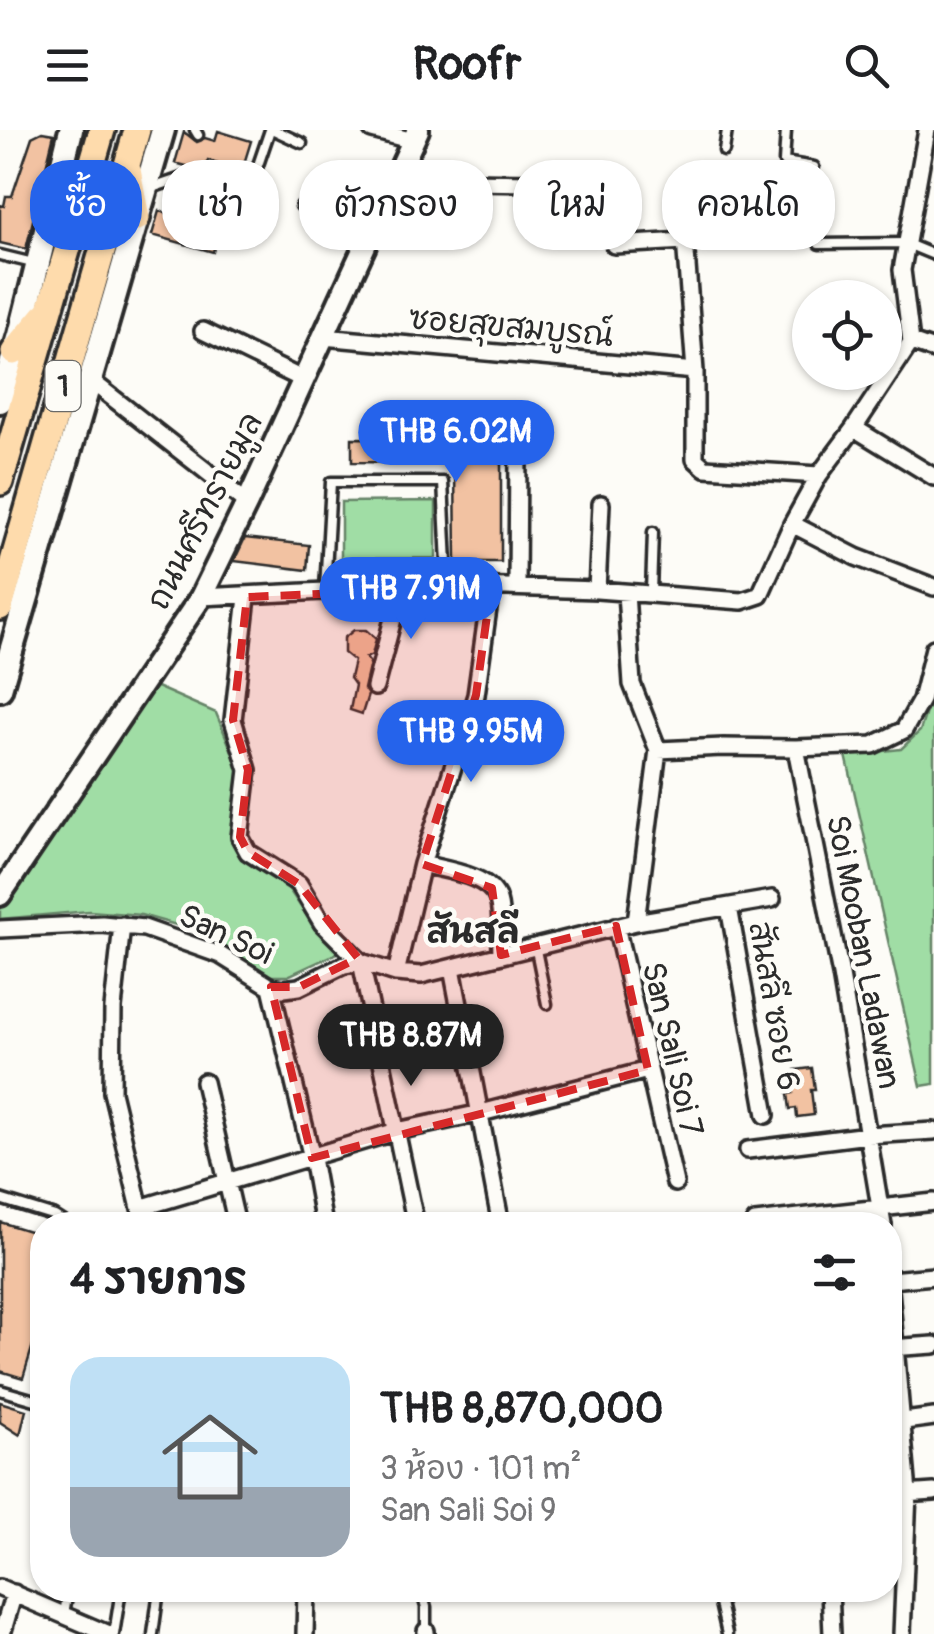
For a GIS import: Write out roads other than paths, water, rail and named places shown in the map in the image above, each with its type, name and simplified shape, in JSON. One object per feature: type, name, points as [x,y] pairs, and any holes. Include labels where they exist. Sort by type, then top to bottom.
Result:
[{"type":"main road","name":"1","points":[[2,389],[11,340],[37,264],[70,130]]},
{"type":"main road","name":"1","points":[[0,482],[102,130]]},
{"type":"main road","name":"1","points":[[129,160],[138,130]]},
{"type":"main road","name":"1","points":[[142,200],[163,130]]},
{"type":"main road","name":"1","points":[[0,607],[103,250]]},
{"type":"main road","name":"1","points":[[0,690],[128,250]]},
{"type":"main road","points":[[11,340],[51,308]]},
{"type":"street","points":[[372,130],[416,136]]},
{"type":"street","points":[[201,597],[448,586],[596,590],[742,600],[760,595],[820,474],[911,342],[902,270],[927,130]]},
{"type":"street","name":"ถนนศรีทรายมูล","points":[[405,160],[416,136]]},
{"type":"street","points":[[642,241],[684,234],[695,371],[695,458],[704,468],[820,474]]},
{"type":"street","name":"ถนนศรีทรายมูล","points":[[0,895],[201,597],[363,250]]},
{"type":"street","points":[[203,332],[304,380]]},
{"type":"street","name":"ซอยสุขสมบูรณ์","points":[[323,337],[695,371]]},
{"type":"street","points":[[911,342],[934,350]]},
{"type":"street","points":[[90,380],[248,503]]},
{"type":"street","points":[[854,428],[934,477]]},
{"type":"street","points":[[517,587],[518,454]]},
{"type":"street","points":[[596,590],[601,504]]},
{"type":"street","points":[[792,524],[856,557],[934,588]]},
{"type":"street","points":[[396,973],[422,864],[476,694],[491,586]]},
{"type":"street","points":[[374,687],[394,615],[395,588]]},
{"type":"street","points":[[626,593],[632,684],[658,750],[636,922]]},
{"type":"street","points":[[247,596],[232,720],[248,770],[240,838],[248,852],[299,884],[322,922],[361,962],[421,976],[616,926],[772,899]]},
{"type":"street","points":[[658,750],[873,745],[904,730],[921,700],[934,648]]},
{"type":"street","points":[[465,731],[515,746],[524,738],[531,719]]},
{"type":"street","name":"Soi Mooban Ladawan","points":[[796,748],[841,975],[881,1212]]},
{"type":"street","points":[[422,864],[480,880],[492,888],[500,907],[500,955]]},
{"type":"street","name":"สันสลี ซอย 6","points":[[728,907],[766,1115]]},
{"type":"street","points":[[122,925],[114,1008],[112,1092],[141,1212]]},
{"type":"street","name":"San Soi","points":[[0,929],[122,925],[144,928],[220,955],[272,987],[284,989],[361,962]]},
{"type":"street","name":"San Sali Soi 7","points":[[616,926],[675,1183]]},
{"type":"street","points":[[361,962],[413,1212]]},
{"type":"street","points":[[452,968],[499,1212]]},
{"type":"street","points":[[272,987],[322,1212]]},
{"type":"street","points":[[140,1208],[397,1131],[481,1114],[648,1070]]},
{"type":"street","points":[[204,1082],[234,1212]]},
{"type":"street","points":[[748,1150],[934,1131]]},
{"type":"street","points":[[899,1212],[934,1202]]},
{"type":"street","points":[[902,1279],[934,1276]]},
{"type":"street","points":[[902,1347],[934,1345]]},
{"type":"street","points":[[902,1421],[934,1417]]},
{"type":"street","points":[[902,1458],[908,1493],[902,1634]]},
{"type":"street","points":[[902,1494],[934,1492]]},
{"type":"street","points":[[2,1634],[7,1591]]},
{"type":"street","points":[[34,1602],[111,1634]]},
{"type":"street","points":[[304,1634],[305,1602]]},
{"type":"street","points":[[831,1602],[832,1634]]},
{"type":"lane","points":[[145,190],[187,176],[238,192],[256,171],[272,130],[302,143]]},
{"type":"lane","points":[[724,152],[727,130]]},
{"type":"lane","points":[[784,160],[786,130]]},
{"type":"lane","points":[[835,244],[905,243],[934,254]]},
{"type":"lane","points":[[0,255],[37,264]]},
{"type":"lane","points":[[325,590],[331,482],[444,482],[448,586]]},
{"type":"lane","points":[[651,594],[653,532]]},
{"type":"lane","points":[[536,945],[547,1004]]},
{"type":"lane","points":[[0,1199],[42,1212]]},
{"type":"lane","points":[[0,1390],[30,1399]]},
{"type":"lane","points":[[64,1614],[66,1602]]},
{"type":"lane","points":[[111,1634],[118,1602]]},
{"type":"lane","points":[[153,1634],[157,1602]]},
{"type":"lane","points":[[424,1602],[426,1633]]},
{"type":"lane","points":[[720,1602],[727,1634]]},
{"type":"district","name":"สันสลี","points":[[473,932]]}]
